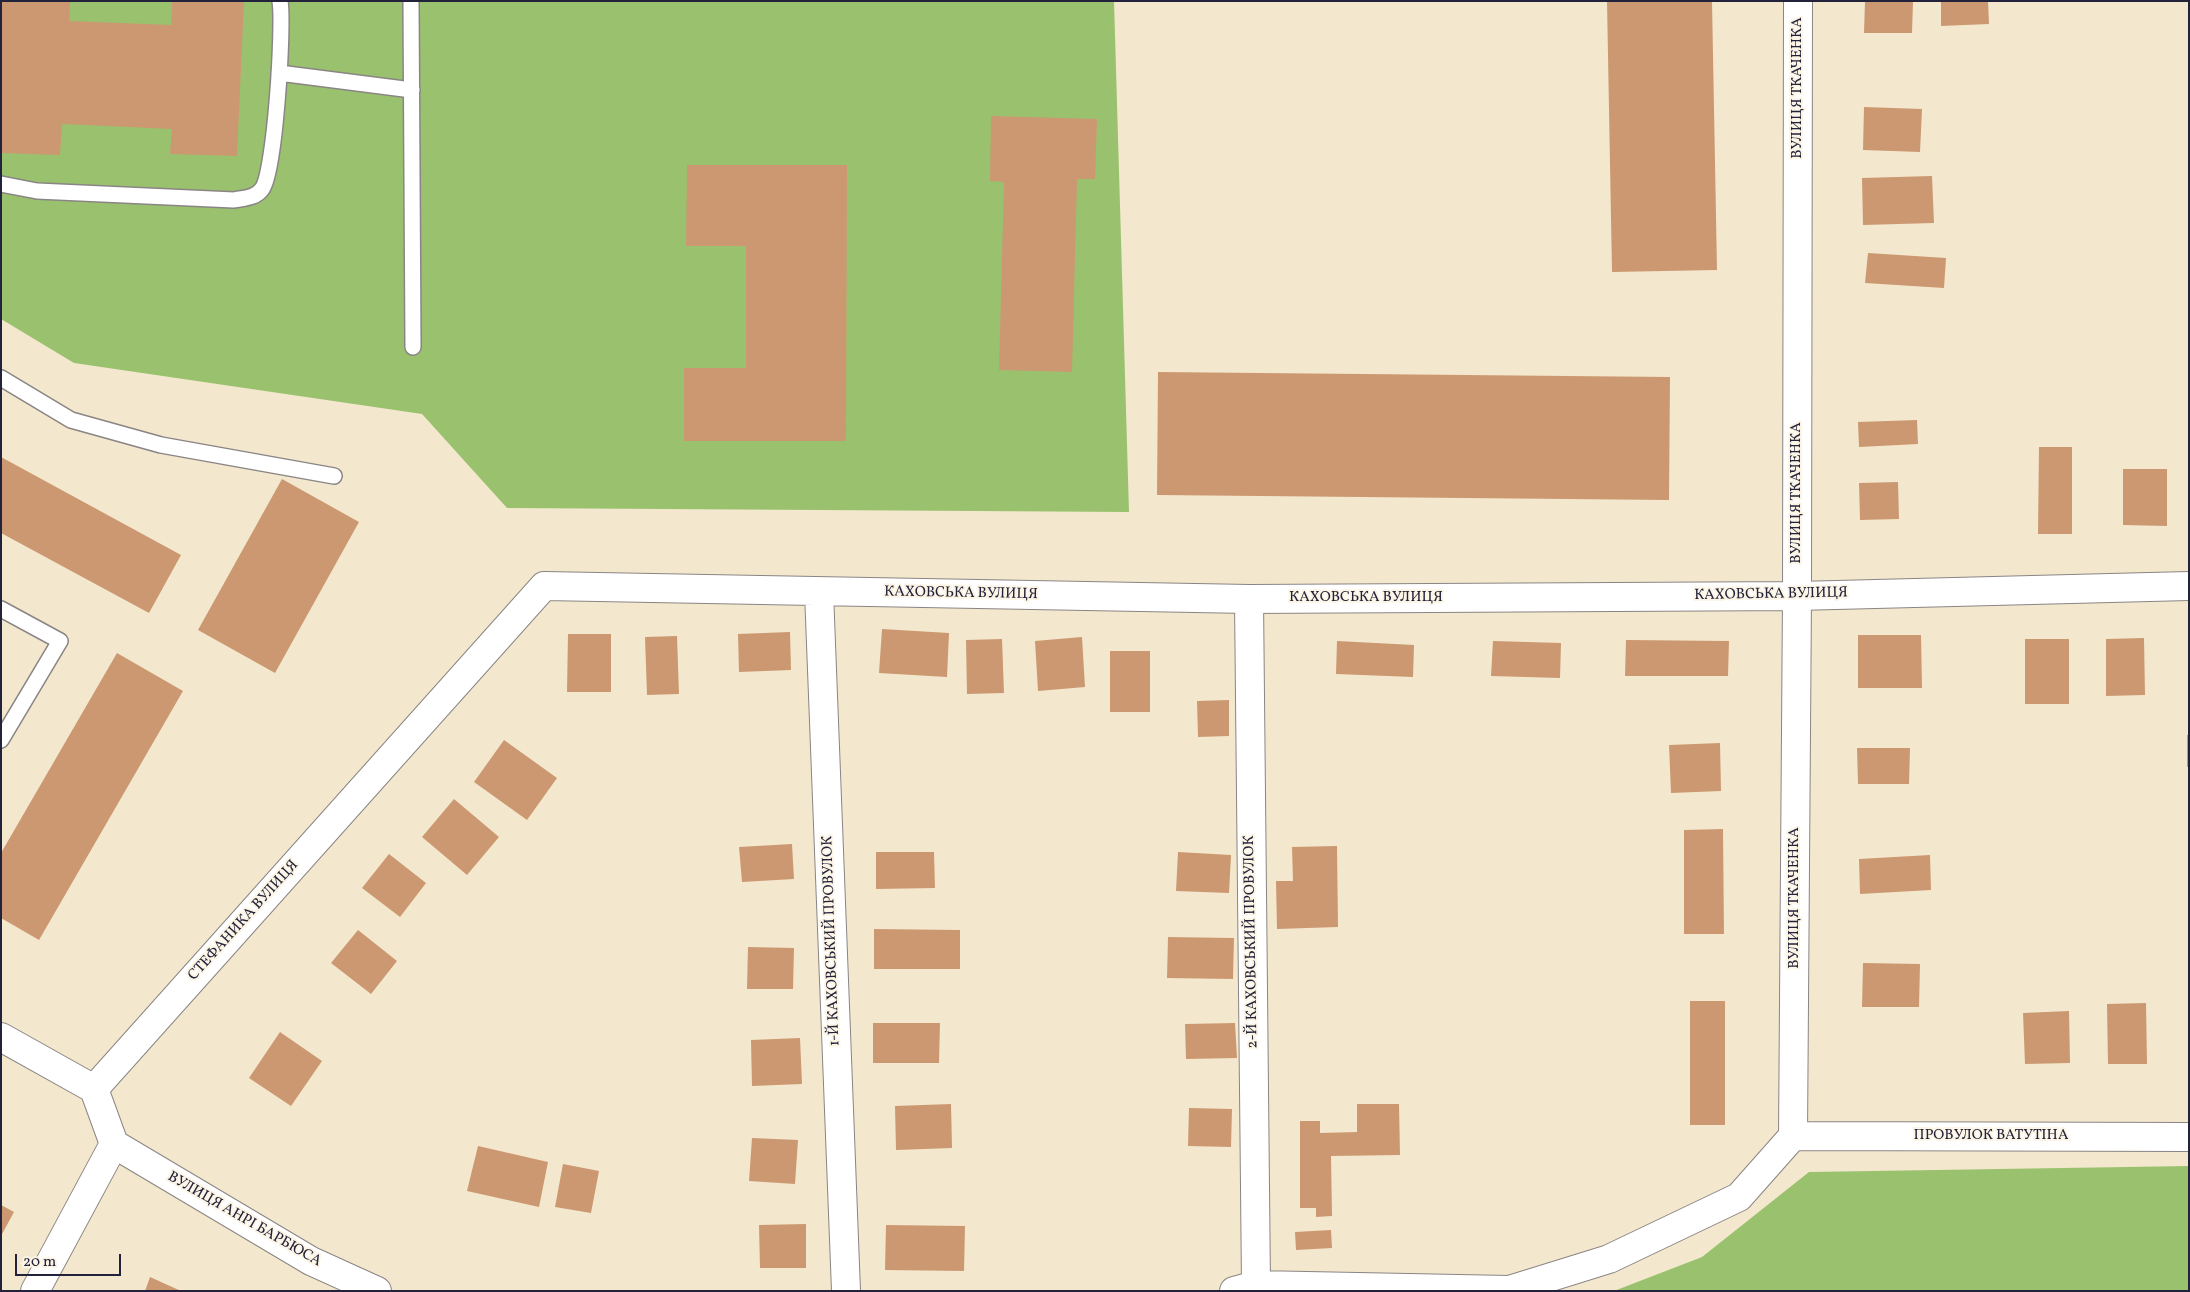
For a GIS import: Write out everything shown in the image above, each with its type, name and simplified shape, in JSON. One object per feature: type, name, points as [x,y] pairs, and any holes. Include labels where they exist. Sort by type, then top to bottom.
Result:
[{"type":"street","name":"ВУЛИЦЯ ТКАЧЕНКА","points":[[1793,1136],[1797,596],[1798,1]]},
{"type":"street","name":"КАХОВСЬКА ВУЛИЦЯ","points":[[544,586],[1248,599],[1797,596],[2189,586]]},
{"type":"street","name":"СТЕФАНИКА ВУЛИЦЯ","points":[[94,1089],[544,586]]},
{"type":"street","name":"1-Й КАХОВСЬКИЙ ПРОВУЛОК","points":[[819,592],[846,1291]]},
{"type":"street","name":"2-Й КАХОВСЬКИЙ ПРОВУЛОК","points":[[1245,1288],[1248,599]]},
{"type":"street","points":[[1,1037],[94,1089],[114,1144],[34,1291]]},
{"type":"street","points":[[1245,1288],[1508,1290],[1609,1259],[1739,1197],[1793,1136]]},
{"type":"street","name":"ПРОВУЛОК ВАТУТІНА","points":[[1793,1136],[2189,1137]]},
{"type":"street","name":"ВУЛИЦЯ АНРІ БАРБЮСА","points":[[114,1144],[311,1261],[378,1291]]},
{"type":"lane","points":[[1,184],[37,191],[234,200],[252,197],[263,189],[269,171],[279,73],[280,1]]},
{"type":"lane","points":[[411,1],[413,347]]},
{"type":"lane","points":[[279,73],[412,90]]},
{"type":"lane","points":[[1,378],[71,420],[161,445],[334,476]]},
{"type":"lane","points":[[1,610],[60,641],[1,740]]},
{"type":"green space","points":[[1,1],[1114,1],[1129,512],[507,508],[422,414],[74,363],[1,319]]},
{"type":"green space","points":[[2189,1166],[2189,1291],[1614,1291],[1702,1257],[1809,1172]]},
{"type":"building","points":[[1,1],[70,1],[69,21],[171,25],[172,1],[244,1],[237,156],[170,154],[172,129],[62,124],[60,155],[1,153]]},
{"type":"building","points":[[1607,1],[1712,1],[1717,270],[1612,272]]},
{"type":"building","points":[[1865,1],[1913,1],[1912,33],[1864,33]]},
{"type":"building","points":[[1941,1],[1988,1],[1989,24],[1941,26]]},
{"type":"building","points":[[1864,107],[1922,109],[1920,152],[1863,150]]},
{"type":"building","points":[[991,116],[1097,119],[1095,179],[1077,179],[1072,372],[999,370],[1004,182],[990,181]]},
{"type":"building","points":[[687,165],[847,165],[846,441],[684,441],[684,368],[746,368],[746,246],[686,246]]},
{"type":"building","points":[[1932,176],[1934,223],[1863,225],[1862,178]]},
{"type":"building","points":[[1868,253],[1946,258],[1944,288],[1865,283]]},
{"type":"building","points":[[1158,372],[1670,377],[1669,500],[1157,495]]},
{"type":"building","points":[[1917,420],[1918,444],[1859,447],[1858,422]]},
{"type":"building","points":[[2039,447],[2072,447],[2072,534],[2038,534]]},
{"type":"building","points":[[1,457],[181,555],[149,613],[1,533]]},
{"type":"building","points":[[2123,469],[2167,469],[2167,526],[2123,525]]},
{"type":"building","points":[[282,479],[359,522],[275,673],[198,630]]},
{"type":"building","points":[[1898,482],[1899,519],[1860,520],[1859,483]]},
{"type":"building","points":[[882,629],[949,633],[947,677],[879,673]]},
{"type":"building","points":[[790,632],[791,670],[739,672],[738,634]]},
{"type":"building","points":[[568,634],[611,634],[611,692],[567,692]]},
{"type":"building","points":[[1858,635],[1921,635],[1922,688],[1858,688]]},
{"type":"building","points":[[677,636],[679,694],[647,695],[645,637]]},
{"type":"building","points":[[1082,637],[1085,687],[1038,691],[1035,641]]},
{"type":"building","points":[[2144,638],[2145,695],[2106,696],[2106,639]]},
{"type":"building","points":[[1002,639],[1004,693],[967,694],[966,640]]},
{"type":"building","points":[[2025,639],[2069,639],[2069,704],[2025,704]]},
{"type":"building","points":[[1626,640],[1729,641],[1728,676],[1625,676]]},
{"type":"building","points":[[1337,641],[1414,645],[1413,677],[1336,674]]},
{"type":"building","points":[[1493,641],[1561,643],[1560,678],[1491,676]]},
{"type":"building","points":[[1110,651],[1150,651],[1150,712],[1110,712]]},
{"type":"building","points":[[117,653],[183,691],[39,940],[1,918],[1,853]]},
{"type":"building","points":[[1229,700],[1229,736],[1198,737],[1197,701]]},
{"type":"building","points":[[2187,735],[2189,735],[2189,767],[2187,767]]},
{"type":"building","points":[[504,740],[557,778],[527,820],[474,782]]},
{"type":"building","points":[[1720,743],[1721,791],[1671,793],[1669,745]]},
{"type":"building","points":[[1857,748],[1910,748],[1909,784],[1858,784]]},
{"type":"building","points":[[454,799],[499,837],[467,875],[422,837]]},
{"type":"building","points":[[1723,829],[1724,934],[1684,934],[1684,830]]},
{"type":"building","points":[[792,844],[794,879],[742,882],[739,847]]},
{"type":"building","points":[[1337,846],[1338,927],[1277,929],[1276,881],[1293,881],[1292,847]]},
{"type":"building","points":[[876,852],[934,852],[935,888],[876,889]]},
{"type":"building","points":[[1178,852],[1231,855],[1229,893],[1176,891]]},
{"type":"building","points":[[389,854],[426,883],[400,917],[362,888]]},
{"type":"building","points":[[1930,855],[1931,890],[1860,894],[1859,859]]},
{"type":"building","points":[[874,929],[960,930],[960,969],[874,969]]},
{"type":"building","points":[[358,930],[397,961],[371,994],[331,963]]},
{"type":"building","points":[[1168,937],[1234,938],[1233,979],[1167,978]]},
{"type":"building","points":[[748,947],[794,948],[793,989],[747,989]]},
{"type":"building","points":[[1863,963],[1920,964],[1919,1007],[1862,1007]]},
{"type":"building","points":[[1690,1001],[1725,1001],[1725,1125],[1690,1125]]},
{"type":"building","points":[[2146,1003],[2147,1064],[2108,1064],[2107,1004]]},
{"type":"building","points":[[2069,1011],[2070,1063],[2025,1064],[2023,1013]]},
{"type":"building","points":[[873,1023],[940,1023],[939,1063],[873,1063]]},
{"type":"building","points":[[1235,1023],[1237,1058],[1186,1059],[1185,1024]]},
{"type":"building","points":[[280,1032],[322,1061],[291,1106],[249,1078]]},
{"type":"building","points":[[800,1038],[802,1084],[752,1086],[751,1040]]},
{"type":"building","points":[[951,1104],[952,1148],[896,1150],[895,1106]]},
{"type":"building","points":[[1357,1104],[1399,1104],[1400,1155],[1331,1156],[1332,1216],[1316,1217],[1316,1208],[1300,1208],[1300,1121],[1320,1121],[1320,1133],[1357,1132]]},
{"type":"building","points":[[1189,1108],[1232,1109],[1231,1147],[1188,1146]]},
{"type":"building","points":[[752,1138],[798,1140],[795,1184],[749,1181]]},
{"type":"building","points":[[478,1146],[548,1162],[539,1207],[467,1191]]},
{"type":"building","points":[[563,1164],[599,1171],[591,1213],[555,1207]]},
{"type":"building","points":[[1,1205],[14,1212],[1,1236]]},
{"type":"building","points":[[806,1224],[806,1268],[760,1268],[759,1225]]},
{"type":"building","points":[[886,1225],[965,1226],[964,1271],[885,1270]]},
{"type":"building","points":[[1331,1230],[1332,1248],[1296,1250],[1295,1232]]},
{"type":"building","points":[[150,1277],[181,1291],[145,1291]]}]
